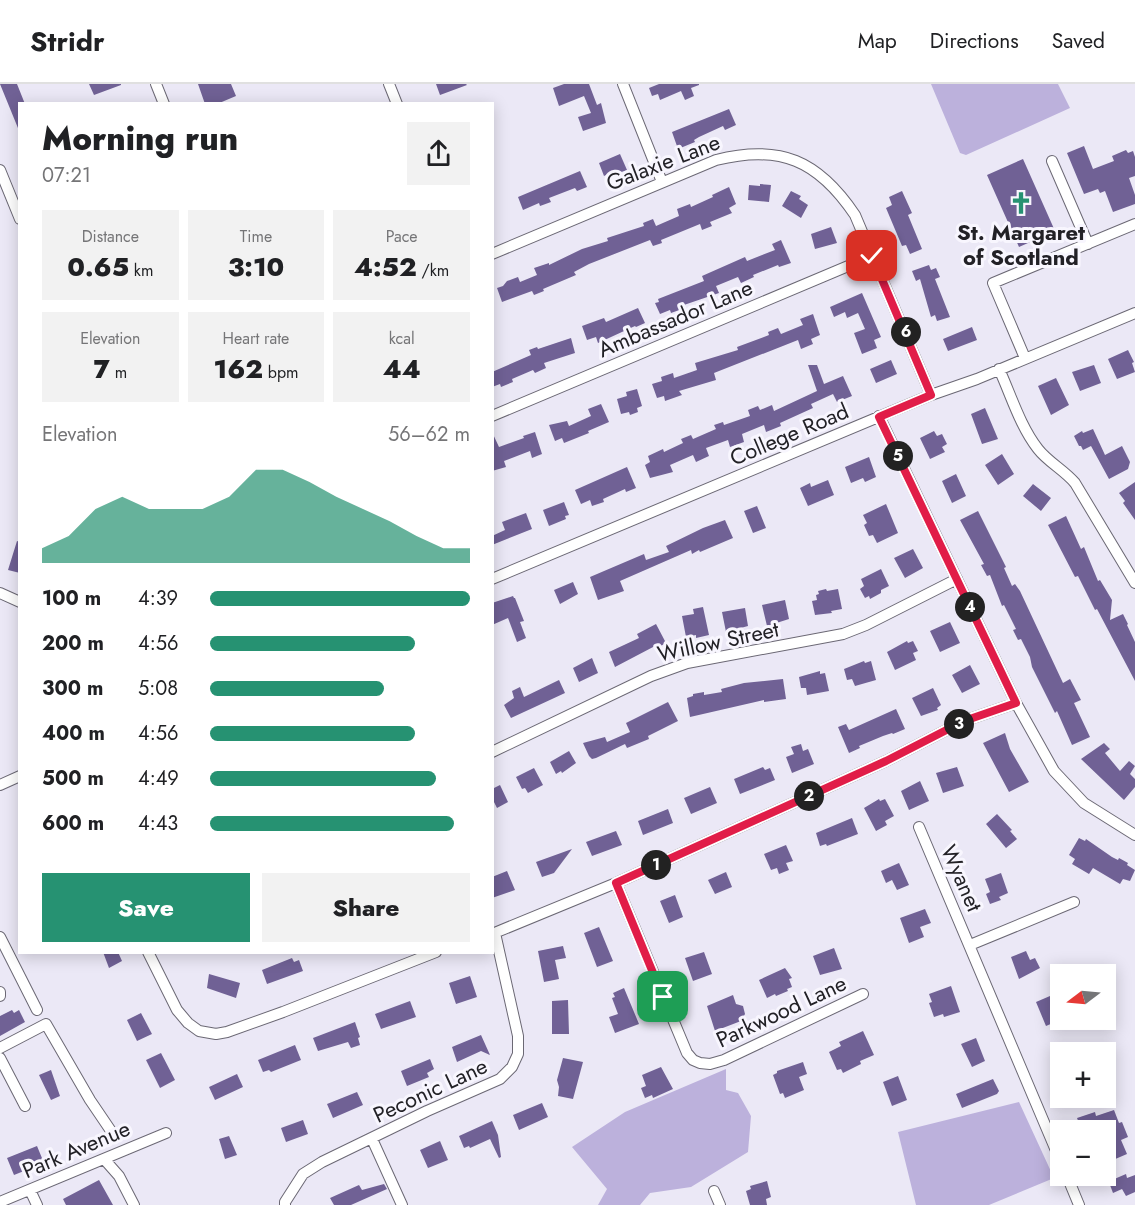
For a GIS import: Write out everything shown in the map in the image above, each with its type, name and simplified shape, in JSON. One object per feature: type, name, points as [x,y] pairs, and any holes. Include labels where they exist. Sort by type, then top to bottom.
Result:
[{"type":"street","points":[[156,84],[163,102]]},
{"type":"street","points":[[389,84],[396,102]]},
{"type":"street","points":[[624,84],[662,182]]},
{"type":"street","name":"Galaxie Lane","points":[[494,253],[716,160],[742,153],[793,159],[821,174],[841,194],[855,215],[931,395]]},
{"type":"street","points":[[1052,161],[1088,244]]},
{"type":"street","points":[[0,170],[18,214]]},
{"type":"street","points":[[1025,358],[993,283],[1135,224]]},
{"type":"street","name":"Ambassador Lane","points":[[494,415],[872,256]]},
{"type":"street","name":"College Road","points":[[494,578],[931,395],[977,379],[1135,313]]},
{"type":"street","points":[[999,369],[1026,430],[1037,448],[1075,483],[1135,583]]},
{"type":"street","points":[[879,417],[1016,703],[1048,762],[1072,793],[1102,816],[1135,835]]},
{"type":"street","name":"Willow Street","points":[[494,751],[651,675],[687,663],[843,634],[866,625],[957,579]]},
{"type":"street","points":[[0,593],[18,601]]},
{"type":"street","points":[[494,934],[616,883],[886,761],[964,721],[1016,703]]},
{"type":"street","points":[[0,784],[18,777]]},
{"type":"street","name":"Wyanet","points":[[919,827],[1050,1136]]},
{"type":"street","name":"Parkwood Lane","points":[[616,883],[687,1053],[693,1060],[710,1064],[735,1056],[863,994]]},
{"type":"street","points":[[970,945],[1074,902]]},
{"type":"street","name":"Peconic Lane","points":[[285,1205],[303,1174],[344,1150],[500,1079],[512,1067],[518,1054],[518,1036],[494,934]]},
{"type":"street","points":[[0,937],[37,1010]]},
{"type":"street","points":[[149,954],[170,996],[188,1023],[199,1032],[216,1034],[284,1012],[431,954]]},
{"type":"street","points":[[0,1048],[46,1024],[90,1100],[111,1131]]},
{"type":"street","points":[[0,1058],[25,1106]]},
{"type":"street","name":"Park Avenue","points":[[0,1202],[166,1133]]},
{"type":"street","points":[[372,1139],[402,1205]]},
{"type":"street","points":[[104,1159],[119,1176],[134,1205]]},
{"type":"street","points":[[1071,1186],[1079,1205]]},
{"type":"street","points":[[30,1190],[37,1205]]},
{"type":"street","points":[[714,1191],[720,1205]]},
{"type":"shaded area","points":[[931,84],[1058,84],[1070,108],[966,155],[960,153]]},
{"type":"shaded area","points":[[726,1069],[726,1090],[738,1093],[751,1116],[748,1152],[691,1187],[650,1193],[640,1205],[598,1205],[607,1189],[572,1147],[625,1112]]},
{"type":"shaded area","points":[[1019,1102],[1050,1169],[1050,1180],[989,1205],[916,1205],[898,1132]]},
{"type":"building","points":[[0,84],[17,84],[24,102],[18,102],[18,128]]},
{"type":"building","points":[[89,84],[121,84],[121,85],[94,95]]},
{"type":"building","points":[[198,84],[231,84],[236,96],[222,102],[204,102]]},
{"type":"building","points":[[436,84],[466,84],[467,85],[440,95]]},
{"type":"building","points":[[564,84],[589,84],[597,105],[601,103],[606,123],[583,131],[578,117],[591,113],[584,96],[559,106],[553,88]]},
{"type":"building","points":[[659,84],[699,85],[691,88],[694,96],[685,100],[681,91],[660,100],[658,94],[652,96],[649,88]]},
{"type":"building","points":[[729,109],[736,125],[725,130],[723,126],[678,149],[672,132]]},
{"type":"building","name":"St. Margaret of Scotland","points":[[1084,146],[1093,169],[1114,161],[1112,156],[1126,150],[1128,153],[1133,151],[1135,176],[1129,178],[1135,195],[1135,204],[1113,212],[1105,191],[1100,193],[1098,189],[1084,194],[1067,153]]},
{"type":"building","points":[[620,154],[627,170],[616,174],[615,171],[604,176],[599,163]]},
{"type":"building","name":"St. Margaret of Scotland","points":[[1023,159],[1055,231],[1019,247],[987,175]]},
{"type":"building","points":[[580,171],[587,187],[577,191],[575,188],[549,198],[551,202],[540,206],[539,203],[523,210],[518,197]]},
{"type":"building","points":[[760,184],[771,185],[769,202],[748,200],[749,185],[760,186]]},
{"type":"building","points":[[729,187],[736,204],[729,208],[732,213],[710,222],[712,226],[702,230],[700,224],[661,240],[662,243],[653,246],[650,240],[589,264],[574,272],[576,275],[543,289],[544,291],[534,295],[532,291],[502,302],[497,288],[503,286],[507,281],[518,277],[520,282],[537,275],[534,268],[549,263],[549,265],[582,249],[608,241],[607,238],[644,226],[643,223],[653,219],[656,226],[679,216],[677,209],[690,204],[691,207]]},
{"type":"building","points":[[791,191],[801,196],[799,199],[808,205],[801,218],[782,206]]},
{"type":"building","points":[[902,191],[912,213],[908,215],[922,249],[910,254],[906,245],[902,246],[886,208],[892,205],[889,197]]},
{"type":"building","points":[[831,227],[837,243],[815,249],[811,234]]},
{"type":"building","points":[[781,240],[791,263],[779,267],[778,265],[753,275],[754,277],[741,283],[738,277],[716,286],[719,293],[681,306],[682,309],[671,313],[670,310],[660,314],[655,303],[659,302],[658,299],[704,281],[702,276],[745,257],[747,261],[775,250],[772,244]]},
{"type":"building","points":[[929,265],[931,270],[936,268],[940,277],[935,279],[950,317],[937,321],[935,315],[931,317],[920,279],[916,281],[912,271]]},
{"type":"building","points":[[862,293],[881,337],[874,340],[877,348],[862,354],[854,333],[865,329],[858,313],[847,318],[845,312],[834,317],[830,307]]},
{"type":"building","points":[[638,308],[645,323],[598,343],[596,337],[587,340],[582,326],[604,318],[606,322]]},
{"type":"building","points":[[813,314],[820,335],[811,339],[813,344],[801,349],[798,340],[714,373],[716,380],[679,391],[682,395],[665,401],[664,396],[657,398],[652,384],[662,381],[661,377],[673,373],[674,378],[697,370],[695,363],[738,350],[737,347],[769,335],[768,332],[778,328],[781,334],[803,325],[800,319]]},
{"type":"building","points":[[972,327],[977,340],[948,351],[943,339]]},
{"type":"building","points":[[571,338],[575,353],[544,363],[546,368],[535,373],[533,370],[512,379],[513,382],[501,387],[500,384],[494,386],[494,371],[531,355],[529,350],[537,347],[538,349]]},
{"type":"building","points":[[1128,350],[1134,362],[1132,363],[1135,372],[1117,379],[1108,359]]},
{"type":"building","points":[[891,360],[897,374],[876,383],[870,369]]},
{"type":"building","points":[[808,365],[817,365],[824,384],[843,376],[852,396],[837,402],[833,394],[811,404],[813,408],[780,423],[781,426],[766,432],[764,425],[742,434],[744,442],[730,447],[728,440],[706,448],[709,456],[696,462],[693,455],[670,465],[673,472],[650,478],[645,465],[650,462],[648,456],[663,449],[664,452],[683,443],[681,439],[691,435],[693,439],[716,429],[714,425],[723,422],[724,425],[750,416],[748,410],[758,406],[760,410],[772,405],[774,411],[817,391]]},
{"type":"building","points":[[1094,365],[1101,383],[1080,391],[1072,372]]},
{"type":"building","points":[[1056,378],[1069,405],[1051,415],[1038,386]]},
{"type":"building","points":[[637,389],[642,406],[637,408],[638,412],[630,415],[629,412],[621,414],[617,399],[627,396],[626,392]]},
{"type":"building","points":[[601,404],[609,422],[564,443],[562,438],[555,441],[549,425],[567,421],[569,426],[591,416],[588,409]]},
{"type":"building","points":[[985,408],[998,439],[982,444],[971,414]]},
{"type":"building","points":[[1093,429],[1105,455],[1122,446],[1130,462],[1128,469],[1109,479],[1091,446],[1083,450],[1079,446],[1074,436],[1082,431],[1083,433]]},
{"type":"building","points":[[934,431],[937,436],[942,434],[947,444],[942,447],[945,452],[930,459],[920,438]]},
{"type":"building","points":[[535,432],[542,454],[532,458],[530,451],[504,461],[506,467],[494,470],[494,436],[499,447]]},
{"type":"building","points":[[1002,454],[1014,474],[998,485],[985,465]]},
{"type":"building","points":[[869,457],[876,477],[865,482],[863,478],[851,483],[845,467]]},
{"type":"building","points":[[627,467],[636,488],[626,492],[625,489],[603,499],[604,502],[592,506],[590,500],[581,504],[575,490]]},
{"type":"building","points":[[956,474],[966,496],[952,503],[942,481]]},
{"type":"building","points":[[828,480],[834,495],[808,506],[800,488],[810,483],[811,487]]},
{"type":"building","points":[[1135,482],[1135,520],[1119,493]]},
{"type":"building","points":[[1033,484],[1051,498],[1041,511],[1023,496]]},
{"type":"building","points":[[564,502],[569,515],[565,516],[566,519],[549,526],[543,510]]},
{"type":"building","points":[[886,504],[898,533],[877,543],[873,535],[869,536],[863,515]]},
{"type":"building","points":[[757,506],[766,528],[753,533],[744,511]]},
{"type":"building","points":[[978,511],[1006,567],[1004,568],[1012,586],[1015,584],[1020,591],[1063,683],[1070,679],[1081,700],[1074,703],[1090,737],[1072,745],[1057,711],[1055,713],[1032,667],[1021,639],[1018,640],[1013,630],[1016,629],[1004,605],[1002,606],[990,575],[987,576],[981,565],[984,564],[960,520]]},
{"type":"building","points":[[526,513],[532,529],[494,544],[494,535],[505,530],[502,522]]},
{"type":"building","points":[[1066,516],[1081,549],[1084,547],[1098,581],[1100,580],[1112,600],[1110,620],[1123,614],[1128,624],[1135,642],[1135,681],[1097,609],[1095,610],[1078,576],[1075,577],[1048,525]]},
{"type":"building","points":[[725,520],[733,538],[700,552],[699,550],[692,554],[691,550],[620,581],[624,591],[598,600],[590,577],[644,554],[646,560],[669,552],[666,546]]},
{"type":"building","points":[[17,541],[18,572],[8,570]]},
{"type":"building","points":[[913,549],[923,568],[905,578],[894,558]]},
{"type":"building","points":[[881,569],[889,586],[870,599],[869,596],[865,598],[860,589],[864,586],[861,579]]},
{"type":"building","points":[[573,582],[578,594],[560,604],[554,590]]},
{"type":"building","points":[[826,589],[827,591],[838,589],[842,609],[815,615],[812,601],[817,600],[818,591]]},
{"type":"building","points":[[513,596],[515,598],[524,621],[520,622],[526,638],[517,642],[508,618],[494,624],[494,602]]},
{"type":"building","points":[[785,600],[789,619],[767,626],[762,605]]},
{"type":"building","points":[[703,607],[709,635],[696,638],[696,635],[686,637],[682,616],[694,614],[693,609]]},
{"type":"building","points":[[745,608],[748,626],[726,632],[722,612]]},
{"type":"building","points":[[950,622],[960,643],[940,652],[930,631]]},
{"type":"building","points":[[656,624],[666,643],[657,648],[655,646],[615,667],[609,652],[639,638],[637,634]]},
{"type":"building","points":[[907,641],[908,643],[913,641],[918,651],[913,653],[916,660],[895,670],[887,652]]},
{"type":"building","points":[[592,658],[598,673],[579,682],[573,668]]},
{"type":"building","points":[[864,661],[865,663],[871,661],[876,680],[855,686],[852,679],[847,680],[844,669]]},
{"type":"building","points":[[970,665],[980,684],[962,693],[952,675]]},
{"type":"building","points":[[820,671],[820,674],[825,673],[829,691],[807,695],[806,688],[801,688],[799,677]]},
{"type":"building","points":[[783,679],[786,699],[764,702],[764,700],[690,717],[687,698],[693,694],[722,692],[721,689],[744,683]]},
{"type":"building","points":[[559,680],[565,693],[511,718],[504,705],[514,698],[512,691],[520,687],[524,697]]},
{"type":"building","points":[[933,688],[941,705],[937,708],[938,710],[921,716],[912,698]]},
{"type":"building","points":[[668,702],[678,721],[648,736],[649,739],[627,748],[625,744],[596,758],[592,759],[589,756],[583,743],[605,737],[607,742],[630,732],[626,723]]},
{"type":"building","points":[[896,709],[905,729],[859,746],[860,748],[849,753],[838,727],[846,724],[849,730]]},
{"type":"building","points":[[1005,733],[1010,749],[1029,782],[1009,792],[983,743]]},
{"type":"building","points":[[1104,743],[1110,749],[1105,753],[1120,771],[1129,761],[1135,766],[1130,774],[1135,779],[1135,787],[1124,800],[1081,759]]},
{"type":"building","points":[[801,744],[803,751],[808,749],[814,764],[792,773],[786,757],[794,754],[791,747]]},
{"type":"building","points":[[569,751],[576,763],[562,773],[561,771],[556,774],[550,762]]},
{"type":"building","points":[[763,767],[765,770],[770,768],[775,780],[740,794],[734,779]]},
{"type":"building","points":[[957,767],[964,786],[943,793],[936,773]]},
{"type":"building","points":[[534,768],[543,785],[528,793],[525,788],[522,789],[516,777]]},
{"type":"building","points":[[920,781],[929,801],[909,810],[901,791]]},
{"type":"building","points":[[500,785],[508,802],[497,808],[494,802],[494,788]]},
{"type":"building","points":[[710,787],[717,803],[691,814],[684,798]]},
{"type":"building","points":[[879,799],[880,801],[885,799],[894,816],[885,821],[887,825],[876,831],[864,808]]},
{"type":"building","points":[[668,809],[673,823],[643,835],[638,821]]},
{"type":"building","points":[[997,814],[1017,839],[1006,848],[986,824]]},
{"type":"building","points":[[852,818],[858,834],[827,846],[826,844],[820,846],[816,833]]},
{"type":"building","points":[[616,831],[622,845],[592,856],[586,842]]},
{"type":"building","points":[[1079,838],[1085,841],[1086,839],[1112,857],[1128,863],[1127,865],[1135,870],[1130,881],[1123,879],[1120,884],[1093,868],[1089,874],[1072,864],[1075,859],[1069,855]]},
{"type":"building","points":[[786,845],[793,861],[786,863],[789,870],[779,874],[777,868],[771,870],[764,854]]},
{"type":"building","points":[[572,849],[554,873],[542,877],[536,862]]},
{"type":"building","points":[[899,863],[909,885],[897,890],[892,880],[886,883],[881,871]]},
{"type":"building","points":[[507,871],[515,890],[494,897],[494,876]]},
{"type":"building","points":[[726,872],[732,887],[715,894],[708,880]]},
{"type":"building","points":[[1001,873],[1008,893],[999,897],[1001,900],[990,904],[986,894],[990,892],[985,879]]},
{"type":"building","points":[[675,895],[683,917],[669,923],[660,901]]},
{"type":"building","points":[[925,909],[931,923],[920,927],[924,937],[909,943],[900,918]]},
{"type":"building","points":[[599,927],[613,961],[597,967],[584,933]]},
{"type":"building","points":[[563,946],[566,958],[555,960],[559,979],[544,982],[538,951]]},
{"type":"building","points":[[834,948],[842,969],[820,975],[813,956]]},
{"type":"building","points":[[1026,951],[1030,960],[1035,958],[1040,968],[1019,979],[1011,957]]},
{"type":"building","points":[[704,952],[712,974],[693,981],[685,958]]},
{"type":"building","points":[[104,954],[119,954],[122,961],[109,968]]},
{"type":"building","points":[[292,958],[294,962],[299,960],[303,971],[267,984],[262,970]]},
{"type":"building","points":[[785,968],[792,978],[789,979],[792,987],[787,989],[788,991],[767,998],[759,980]]},
{"type":"building","points":[[209,974],[240,983],[236,998],[207,988]]},
{"type":"building","points":[[470,976],[477,997],[456,1004],[449,983]]},
{"type":"building","points":[[951,986],[960,1012],[944,1017],[943,1014],[934,1017],[929,1003],[932,1002],[929,994]]},
{"type":"building","points":[[624,988],[639,1024],[615,1033],[609,1017],[618,1014],[612,998],[615,997],[613,993]]},
{"type":"building","points":[[733,995],[736,1004],[743,1006],[745,1014],[741,1021],[715,1031],[707,1006]]},
{"type":"building","points":[[1050,996],[1050,1024],[1046,1026],[1036,1002]]},
{"type":"building","points":[[568,1000],[569,1034],[552,1034],[552,1001]]},
{"type":"building","points":[[410,1001],[416,1017],[381,1029],[375,1014]]},
{"type":"building","points":[[12,1010],[14,1013],[19,1010],[25,1022],[0,1036],[0,1016]]},
{"type":"building","points":[[141,1013],[152,1034],[137,1041],[127,1020]]},
{"type":"building","points":[[355,1022],[360,1045],[351,1048],[348,1042],[318,1051],[313,1038]]},
{"type":"building","points":[[863,1031],[874,1055],[860,1061],[861,1064],[843,1073],[841,1069],[837,1070],[829,1052],[841,1046],[839,1042]]},
{"type":"building","points":[[481,1035],[490,1055],[481,1051],[457,1062],[452,1047]]},
{"type":"building","points":[[976,1038],[985,1061],[972,1067],[961,1044]]},
{"type":"building","points":[[295,1045],[301,1060],[271,1072],[269,1070],[263,1072],[258,1060]]},
{"type":"building","points":[[161,1053],[175,1080],[160,1088],[146,1060]]},
{"type":"building","points":[[563,1058],[583,1062],[573,1099],[558,1096],[557,1080]]},
{"type":"building","points":[[430,1059],[434,1069],[427,1073],[429,1077],[407,1086],[401,1071]]},
{"type":"building","points":[[803,1062],[807,1074],[799,1077],[804,1090],[785,1098],[783,1093],[780,1094],[773,1075],[777,1071]]},
{"type":"building","points":[[661,1067],[673,1089],[653,1098],[652,1095],[645,1098],[641,1088],[646,1086],[642,1075]]},
{"type":"building","points":[[51,1070],[60,1096],[51,1100],[39,1075]]},
{"type":"building","points":[[237,1074],[243,1087],[215,1100],[209,1087]]},
{"type":"building","points":[[898,1076],[907,1100],[892,1106],[883,1082]]},
{"type":"building","points":[[993,1079],[999,1091],[997,1094],[962,1108],[956,1094]]},
{"type":"building","points":[[357,1092],[363,1105],[333,1118],[327,1104]]},
{"type":"building","points":[[542,1103],[548,1117],[519,1130],[513,1115]]},
{"type":"building","points":[[1114,1110],[1128,1137],[1121,1140],[1127,1154],[1116,1159],[1116,1120],[1078,1120],[1077,1118],[1095,1112],[1096,1116]]},
{"type":"building","points":[[303,1120],[308,1134],[286,1142],[281,1128]]},
{"type":"building","points":[[492,1121],[498,1135],[501,1157],[499,1158],[490,1139],[470,1148],[469,1146],[464,1148],[459,1136]]},
{"type":"building","points":[[229,1136],[237,1155],[225,1159],[219,1139]]},
{"type":"building","points":[[440,1141],[448,1160],[428,1168],[420,1150]]},
{"type":"building","points":[[37,1146],[44,1163],[14,1175],[7,1158]]},
{"type":"building","points":[[1126,1174],[1127,1178],[1135,1175],[1135,1192],[1126,1196],[1122,1189],[1113,1193],[1110,1186],[1116,1186],[1116,1178]]},
{"type":"building","points":[[99,1180],[113,1205],[66,1205],[63,1199]]},
{"type":"building","points":[[767,1181],[771,1197],[766,1199],[767,1205],[750,1205],[746,1191],[751,1189],[750,1186]]},
{"type":"building","points":[[384,1184],[387,1189],[351,1205],[334,1205],[330,1198],[359,1185],[362,1190]]},
{"type":"place","name":"St. Margaret of Scotland","points":[[1021,203]]},
{"type":"route","points":[[663,997],[616,883],[927,742],[964,721],[1016,703],[879,417],[931,395],[872,256]]}]
